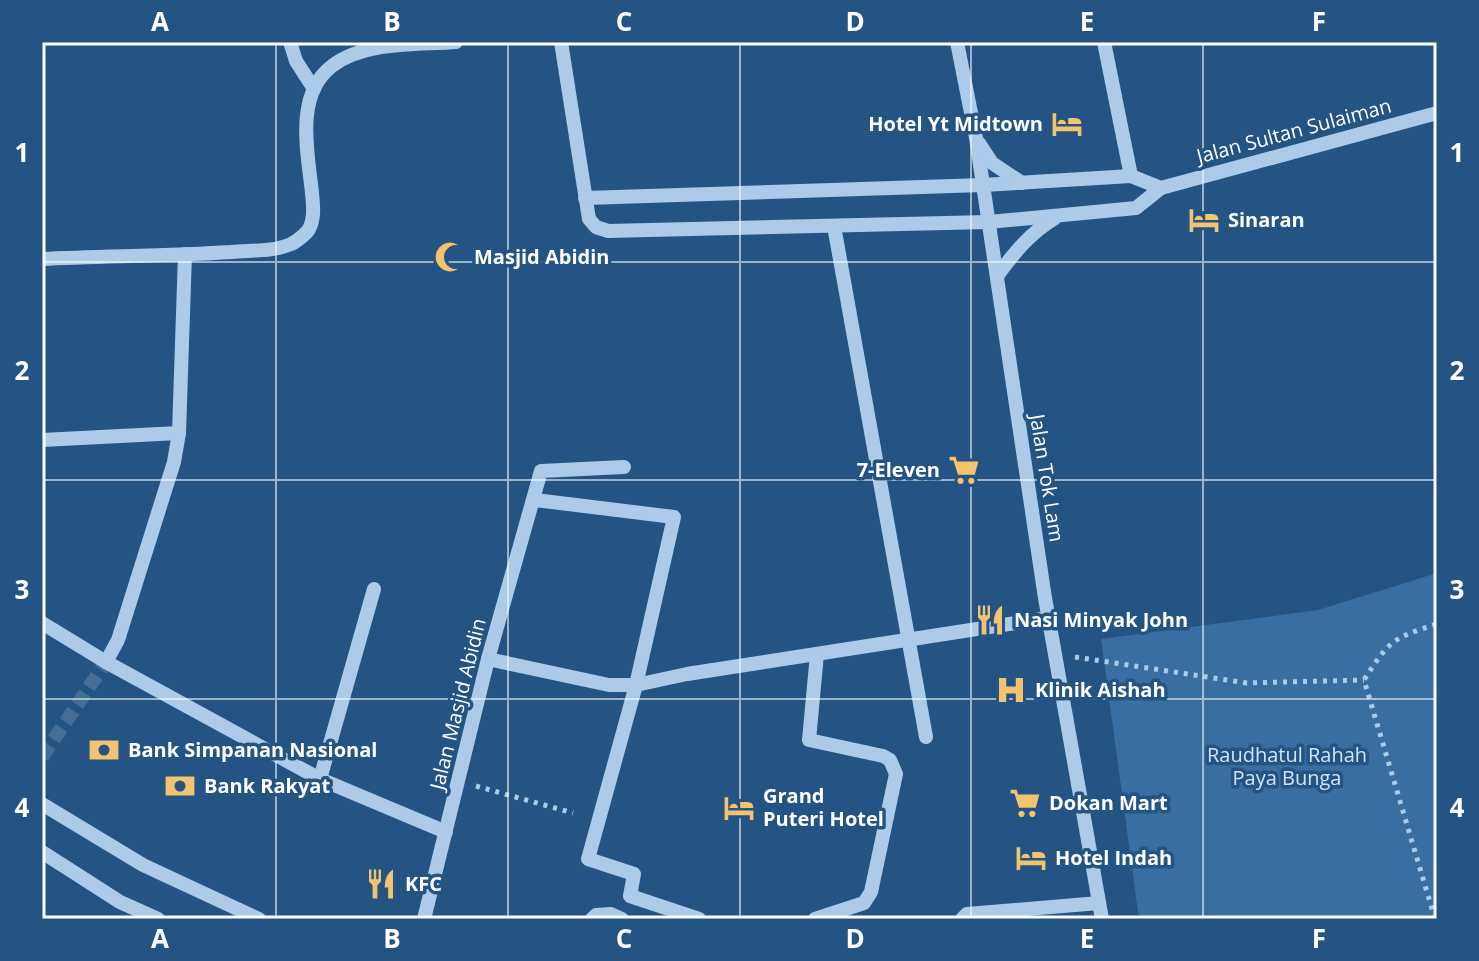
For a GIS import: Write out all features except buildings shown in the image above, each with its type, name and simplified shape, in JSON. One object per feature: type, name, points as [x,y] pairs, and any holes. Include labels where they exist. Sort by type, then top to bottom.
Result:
[{"type":"street","points":[[290,42],[296,61],[314,89]]},
{"type":"street","points":[[42,259],[271,249],[291,244],[309,230],[313,212],[306,121],[314,89],[332,66],[357,54],[456,42]]},
{"type":"street","points":[[561,42],[585,198],[983,185],[1131,176],[1161,188]]},
{"type":"street","name":"Jalan Tok Lam","points":[[957,42],[976,138],[1048,618],[1102,919]]},
{"type":"street","points":[[1104,42],[1131,176]]},
{"type":"street","name":"Jalan Sultan Sulaiman","points":[[585,198],[589,219],[596,227],[608,231],[989,222],[1059,216],[1136,208],[1161,188],[1437,113]]},
{"type":"street","points":[[976,138],[992,163],[1022,183]]},
{"type":"street","points":[[997,276],[1022,243],[1059,216]]},
{"type":"street","points":[[834,226],[926,737]]},
{"type":"street","points":[[106,662],[118,640],[174,462],[179,433],[185,254]]},
{"type":"street","points":[[42,440],[179,433]]},
{"type":"street","name":"Jalan Masjid Abidin","points":[[424,919],[488,659],[541,471],[624,467]]},
{"type":"street","points":[[535,500],[674,517],[636,685],[588,859],[634,874],[630,896],[699,919]]},
{"type":"street","points":[[320,779],[374,589]]},
{"type":"street","points":[[488,659],[609,685],[636,685],[687,674],[1048,618]]},
{"type":"street","points":[[42,623],[106,662],[320,779],[446,832]]},
{"type":"street","points":[[815,919],[864,903],[871,892],[896,774],[890,760],[883,756],[809,740],[817,654]]},
{"type":"street","points":[[42,804],[143,865],[259,919]]},
{"type":"street","points":[[42,852],[120,902],[158,919]]},
{"type":"street","points":[[962,919],[967,914],[1099,903]]},
{"type":"street","points":[[415,919],[428,904]]},
{"type":"street","points":[[592,919],[596,915],[611,914],[622,919]]},
{"type":"path","points":[[1435,919],[1364,680],[1386,645],[1410,632],[1437,624]]},
{"type":"path","points":[[1054,654],[1247,683],[1364,680]]},
{"type":"path","points":[[475,786],[573,813]]},
{"type":"green space","name":"Raudhatul Rahah Paya Bunga","points":[[1437,573],[1437,919],[1139,919],[1101,639],[1318,610]]},
{"type":"tunnel","points":[[42,757],[106,662]]},
{"type":"place","name":"Hotel Yt Midtown","points":[[1067,124]]},
{"type":"place","name":"Sinaran","points":[[1204,220]]},
{"type":"place","name":"Masjid Abidin","points":[[450,257]]},
{"type":"place","name":"7-Eleven","points":[[964,470]]},
{"type":"place","name":"Nasi Minyak John","points":[[990,620]]},
{"type":"place","name":"Klinik Aishah","points":[[1011,690]]},
{"type":"place","name":"Bank Simpanan Nasional","points":[[104,750]]},
{"type":"place","name":"Bank Rakyat","points":[[180,786]]},
{"type":"place","name":"Dokan Mart","points":[[1025,803]]},
{"type":"place","name":"Grand Puteri Hotel","points":[[739,808]]},
{"type":"place","name":"Hotel Indah","points":[[1031,858]]},
{"type":"place","name":"KFC","points":[[381,884]]}]
